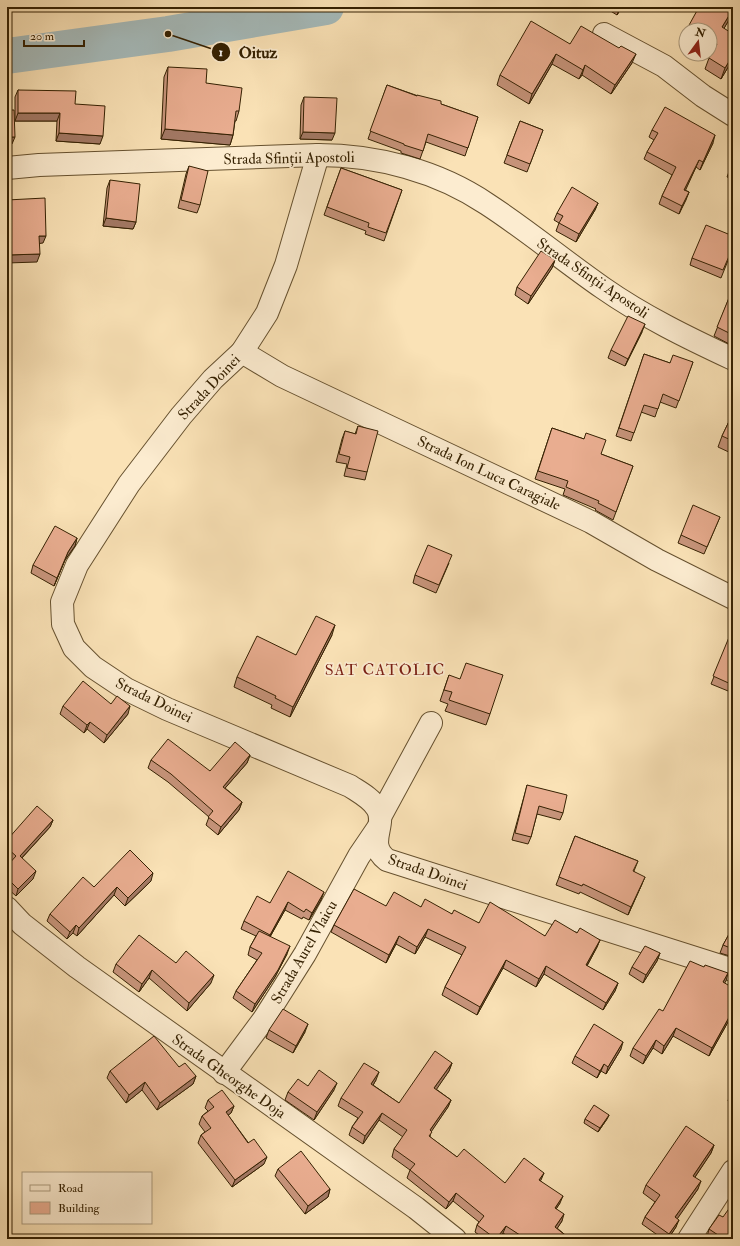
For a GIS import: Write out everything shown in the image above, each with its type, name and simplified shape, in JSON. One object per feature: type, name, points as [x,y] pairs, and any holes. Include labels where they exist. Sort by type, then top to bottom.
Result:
[{"type":"street","points":[[604,34],[664,66],[703,96],[733,115]]},
{"type":"street","name":"Strada Sfinții Apostoli","points":[[7,168],[39,165],[318,155],[347,155],[376,159],[430,176],[458,187],[487,204],[603,288],[637,310],[698,343],[733,359]]},
{"type":"street","name":"Strada Doinei","points":[[318,155],[278,287],[267,313],[242,352],[213,380],[180,416],[129,484],[77,565],[68,583],[62,602],[63,624],[74,648],[93,666],[126,689],[167,709],[350,786],[365,796],[377,808],[379,823],[377,847],[379,855],[399,865],[543,909],[733,970]]},
{"type":"street","name":"Strada Ion Luca Caragiale","points":[[242,352],[282,376],[591,522],[657,560],[733,598]]},
{"type":"street","name":"Strada Aurel Vlaicu","points":[[224,1073],[264,1020],[305,954],[379,823],[431,722]]},
{"type":"street","name":"Strada Gheorghe Doja","points":[[7,908],[22,924],[77,967],[224,1073],[416,1208],[455,1239]]},
{"type":"street","points":[[689,1239],[733,1171]]},
{"type":"building","points":[[699,7],[733,7],[722,27],[733,34],[733,55],[725,68],[715,62],[718,62],[718,22],[691,22]]},
{"type":"building","points":[[531,21],[570,44],[581,26],[619,48],[621,46],[636,54],[615,85],[585,65],[583,70],[556,54],[532,94],[500,75]]},
{"type":"building","points":[[168,67],[207,69],[206,83],[242,88],[239,111],[236,111],[233,135],[165,129]]},
{"type":"building","points":[[387,85],[417,96],[441,101],[441,104],[478,117],[468,148],[428,134],[423,151],[370,131]]},
{"type":"building","points":[[18,90],[76,91],[75,104],[105,106],[103,136],[59,133],[60,113],[18,113]]},
{"type":"building","points":[[304,97],[337,98],[335,133],[303,132]]},
{"type":"building","points":[[665,107],[715,135],[703,162],[699,160],[684,190],[689,192],[682,206],[662,196],[676,167],[647,152],[658,133],[652,130]]},
{"type":"building","points":[[7,110],[14,110],[15,137],[11,137],[12,143],[7,144]]},
{"type":"building","points":[[520,121],[543,130],[530,164],[507,155]]},
{"type":"building","points":[[733,161],[733,170],[730,169]]},
{"type":"building","points":[[189,166],[208,171],[200,205],[181,200]]},
{"type":"building","points":[[341,168],[402,190],[386,233],[368,227],[369,223],[327,207]]},
{"type":"building","points":[[110,180],[140,184],[136,222],[106,218]]},
{"type":"building","points":[[572,187],[598,203],[579,234],[559,223],[563,216],[557,213]]},
{"type":"building","points":[[45,198],[46,236],[39,236],[40,254],[7,255],[7,200]]},
{"type":"building","points":[[706,225],[733,236],[733,247],[723,270],[692,258]]},
{"type":"building","points":[[541,251],[555,260],[531,296],[517,287]]},
{"type":"building","points":[[733,288],[733,335],[717,327]]},
{"type":"building","points":[[628,316],[645,324],[628,359],[611,350]]},
{"type":"building","points":[[644,354],[670,363],[673,355],[693,362],[679,401],[663,394],[658,409],[644,405],[634,433],[619,428]]},
{"type":"building","points":[[733,413],[733,441],[722,436]]},
{"type":"building","points":[[358,426],[378,431],[367,472],[347,468],[350,457],[339,454],[345,431],[356,434]]},
{"type":"building","points":[[552,428],[584,439],[586,433],[606,440],[601,454],[633,466],[616,512],[598,503],[599,501],[566,487],[568,481],[538,471]]},
{"type":"building","points":[[693,505],[720,517],[707,547],[681,535]]},
{"type":"building","points":[[55,526],[77,538],[68,552],[57,578],[33,565]]},
{"type":"building","points":[[428,545],[452,555],[439,585],[415,575]]},
{"type":"building","points":[[316,616],[335,625],[293,707],[275,698],[276,696],[237,677],[257,636],[296,655]]},
{"type":"building","points":[[733,630],[733,685],[713,676]]},
{"type":"building","points":[[466,663],[503,675],[490,714],[449,700],[452,692],[444,690],[449,675],[460,679]]},
{"type":"building","points":[[83,681],[111,704],[117,696],[130,706],[107,735],[90,722],[87,725],[63,706]]},
{"type":"building","points":[[168,739],[210,771],[235,742],[250,755],[223,787],[242,802],[221,827],[208,817],[213,811],[171,774],[151,760]]},
{"type":"building","points":[[527,785],[567,795],[563,813],[539,806],[531,837],[515,833]]},
{"type":"building","points":[[37,806],[53,820],[20,856],[36,871],[18,889],[7,878],[7,866],[16,856],[7,848],[7,840]]},
{"type":"building","points":[[575,836],[638,861],[633,871],[645,877],[631,907],[583,884],[582,886],[559,877]]},
{"type":"building","points":[[130,850],[153,873],[128,898],[117,887],[79,928],[76,925],[70,932],[50,914],[83,877],[94,887]]},
{"type":"building","points":[[288,871],[324,892],[312,913],[306,909],[304,912],[288,902],[270,935],[244,921],[257,896],[270,903]]},
{"type":"building","points":[[354,889],[386,906],[394,892],[421,907],[425,899],[452,914],[454,910],[479,923],[490,902],[545,936],[555,920],[577,933],[580,928],[600,940],[586,965],[618,983],[606,1003],[546,966],[539,979],[506,960],[480,1007],[445,987],[466,947],[428,929],[417,947],[399,936],[389,955],[334,925]]},
{"type":"building","points":[[733,927],[733,949],[723,945]]},
{"type":"building","points":[[259,931],[290,946],[278,970],[255,1004],[236,991],[262,953],[250,947]]},
{"type":"building","points":[[139,935],[176,963],[186,951],[214,975],[189,1003],[152,970],[142,984],[116,964]]},
{"type":"building","points":[[645,946],[660,953],[646,975],[632,967]]},
{"type":"building","points":[[690,961],[704,967],[705,965],[728,973],[723,982],[733,988],[733,1010],[712,1048],[676,1028],[664,1046],[656,1040],[646,1056],[633,1048],[659,1009],[663,1011]]},
{"type":"building","points":[[283,1009],[308,1024],[296,1046],[269,1030]]},
{"type":"building","points":[[594,1024],[623,1042],[608,1067],[604,1064],[600,1071],[575,1056]]},
{"type":"building","points":[[154,1036],[179,1067],[185,1063],[196,1076],[160,1103],[145,1082],[129,1095],[110,1071]]},
{"type":"building","points":[[435,1051],[452,1063],[434,1088],[451,1100],[430,1130],[432,1132],[429,1136],[457,1157],[464,1149],[505,1183],[524,1158],[544,1173],[539,1180],[563,1196],[555,1208],[564,1214],[555,1227],[570,1239],[526,1239],[506,1226],[496,1239],[477,1225],[484,1216],[456,1193],[449,1202],[410,1170],[415,1164],[394,1149],[407,1130],[382,1113],[365,1136],[352,1127],[363,1112],[341,1098],[364,1063],[379,1072],[371,1084],[399,1103]]},
{"type":"building","points":[[319,1070],[337,1083],[317,1112],[288,1092],[298,1079],[308,1086]]},
{"type":"building","points":[[222,1090],[234,1106],[226,1112],[248,1143],[254,1139],[267,1157],[235,1180],[201,1135],[211,1128],[202,1116],[214,1107],[208,1100]]},
{"type":"building","points":[[594,1105],[609,1115],[600,1128],[585,1119]]},
{"type":"building","points":[[686,1126],[714,1145],[693,1176],[701,1181],[675,1217],[679,1220],[669,1234],[645,1217],[660,1195],[646,1185]]},
{"type":"building","points":[[301,1151],[330,1189],[308,1206],[278,1169]]},
{"type":"building","points":[[733,1203],[733,1239],[724,1239],[709,1229],[719,1215],[723,1217]]},
{"type":"waterway","points":[[7,56],[168,34],[326,7]]},
{"type":"place","name":"Oituz","points":[[168,34]]},
{"type":"district","name":"SAT CATOLIC","points":[[385,669]]}]
